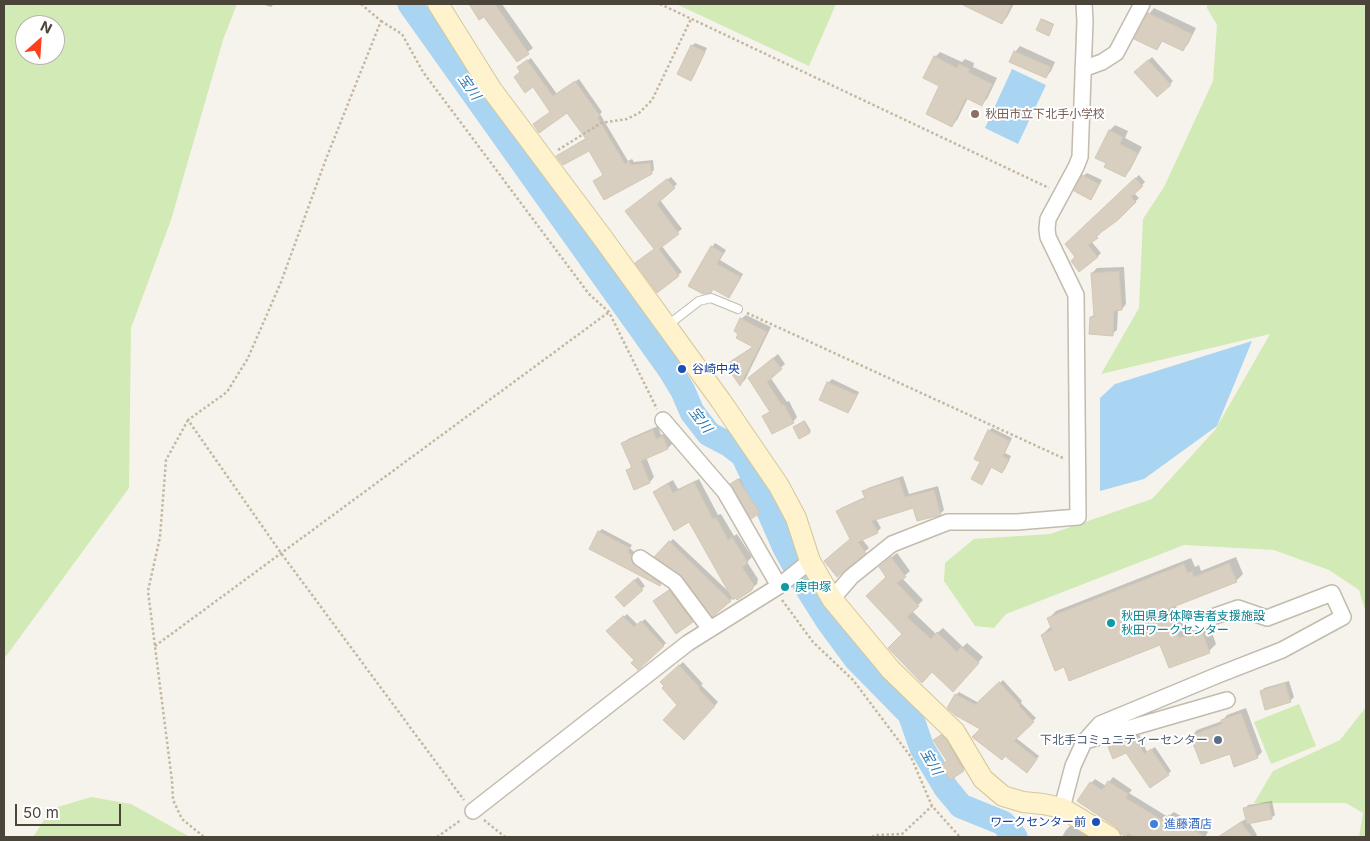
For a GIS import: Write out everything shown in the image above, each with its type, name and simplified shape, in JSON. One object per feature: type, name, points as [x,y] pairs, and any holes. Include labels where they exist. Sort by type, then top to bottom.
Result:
[{"type":"street","points":[[438,4],[492,90],[544,158],[721,401],[779,486],[796,518],[807,564],[832,600],[891,670],[955,732],[983,779],[1003,796],[1023,802],[1062,808],[1110,837]]},
{"type":"street","points":[[832,600],[851,577],[892,544],[948,522],[1017,522],[1078,517],[1076,296],[1048,237],[1047,229],[1048,219],[1080,157],[1084,69],[1084,4]]},
{"type":"street","points":[[1084,69],[1102,62],[1116,53],[1142,4]]},
{"type":"street","points":[[663,420],[725,492],[780,585]]},
{"type":"street","points":[[640,558],[675,582],[710,629]]},
{"type":"street","points":[[473,811],[688,643],[780,585],[807,564]]},
{"type":"street","points":[[1062,808],[1073,766],[1084,742],[1100,724],[1282,650],[1342,617],[1332,593],[1267,618],[1238,608],[1195,623]]},
{"type":"street","points":[[1084,742],[1227,700]]},
{"type":"lane","points":[[666,326],[699,301],[711,298],[738,309]]},
{"type":"path","points":[[361,4],[380,20],[402,34],[423,72],[589,294],[609,312],[663,420]]},
{"type":"path","points":[[660,4],[1062,194]]},
{"type":"path","points":[[544,158],[601,123],[627,119],[639,113],[652,100],[691,19]]},
{"type":"path","points":[[204,837],[182,819],[173,800],[148,591],[160,537],[166,460],[188,420],[227,392],[248,358],[281,282],[380,20]]},
{"type":"path","points":[[738,309],[1077,465]]},
{"type":"path","points":[[155,646],[609,312]]},
{"type":"path","points":[[188,420],[281,553],[473,811],[505,837]]},
{"type":"path","points":[[780,585],[813,642],[853,680],[911,757],[932,806],[960,837]]},
{"type":"path","points":[[872,837],[876,835],[902,834],[932,806]]},
{"type":"path","points":[[437,837],[473,811]]},
{"type":"green space","points":[[4,4],[237,4],[223,40],[171,220],[131,328],[129,488],[4,659]]},
{"type":"green space","points":[[676,4],[836,4],[809,66]]},
{"type":"green space","points":[[1207,4],[1366,4],[1366,613],[1359,590],[1329,570],[1274,550],[1184,545],[1006,614],[994,628],[975,626],[944,581],[945,563],[974,539],[1050,534],[1152,499],[1215,430],[1270,334],[1101,374],[1139,308],[1143,219],[1164,187],[1213,81],[1217,25],[1207,8]]},
{"type":"green space","points":[[1299,704],[1316,746],[1271,764],[1254,722]]},
{"type":"green space","points":[[1366,707],[1366,837],[1359,837],[1363,813],[1346,803],[1254,803],[1273,771],[1340,740]]},
{"type":"green space","points":[[91,797],[131,804],[190,837],[33,837],[51,809]]},
{"type":"water","points":[[1012,69],[1046,85],[1018,144],[985,128]]},
{"type":"water","points":[[1252,341],[1217,426],[1144,479],[1100,491],[1100,398],[1115,384]]},
{"type":"building","points":[[469,4],[495,4],[529,54],[517,62],[484,17],[479,20]]},
{"type":"building","points":[[961,4],[1012,4],[1002,24]]},
{"type":"building","points":[[1148,13],[1192,34],[1183,51],[1162,41],[1157,50],[1134,39]]},
{"type":"building","points":[[1041,19],[1053,25],[1049,36],[1036,30]]},
{"type":"building","points":[[691,45],[705,52],[691,81],[677,74]]},
{"type":"building","points":[[1014,51],[1051,67],[1046,78],[1009,62]]},
{"type":"building","points":[[934,56],[957,68],[959,64],[970,69],[968,72],[992,84],[982,106],[966,98],[952,127],[926,114],[939,86],[923,78]]},
{"type":"building","points":[[527,60],[553,96],[575,81],[600,116],[598,118],[625,164],[629,161],[631,165],[650,163],[652,174],[604,200],[593,181],[603,175],[589,151],[563,165],[556,156],[586,139],[567,113],[539,133],[533,124],[550,112],[533,87],[525,93],[514,77],[520,72],[517,67]]},
{"type":"building","points":[[1148,60],[1171,85],[1157,97],[1134,72]]},
{"type":"building","points":[[1109,130],[1123,137],[1120,144],[1138,153],[1125,177],[1104,167],[1106,163],[1095,158]]},
{"type":"building","points":[[1082,175],[1099,184],[1091,200],[1074,191]]},
{"type":"building","points":[[1135,178],[1143,186],[1131,197],[1136,202],[1088,245],[1098,257],[1079,272],[1071,261],[1075,257],[1065,244]]},
{"type":"building","points":[[667,179],[675,188],[657,204],[679,234],[659,249],[679,276],[657,293],[635,263],[654,249],[625,211]]},
{"type":"building","points":[[711,246],[723,253],[717,264],[741,277],[729,298],[713,289],[711,293],[703,294],[688,286]]},
{"type":"building","points":[[1119,271],[1122,310],[1114,311],[1113,336],[1089,334],[1090,317],[1094,317],[1091,273]]},
{"type":"building","points":[[740,318],[767,332],[740,386],[726,365],[753,347],[736,338],[738,334],[734,331]]},
{"type":"building","points":[[773,358],[782,369],[767,382],[782,405],[784,404],[794,423],[772,434],[762,416],[770,412],[748,378]]},
{"type":"building","points":[[827,382],[857,395],[848,413],[819,400]]},
{"type":"building","points":[[804,421],[810,433],[799,439],[793,427]]},
{"type":"building","points":[[653,430],[656,439],[663,436],[668,449],[641,461],[650,483],[634,490],[626,470],[632,468],[621,443]]},
{"type":"building","points":[[988,430],[1010,441],[1003,456],[1009,460],[1002,473],[991,467],[982,485],[971,479],[980,462],[974,459]]},
{"type":"building","points":[[738,479],[760,513],[751,519],[730,484]]},
{"type":"building","points":[[899,479],[905,497],[934,490],[941,515],[917,521],[913,508],[872,521],[878,533],[858,542],[866,553],[837,577],[824,561],[850,539],[836,511],[865,498],[862,491]]},
{"type":"building","points":[[694,482],[713,519],[716,517],[728,540],[732,537],[748,563],[742,567],[754,585],[752,590],[737,600],[735,598],[733,600],[689,522],[674,531],[653,492],[668,484],[673,493]]},
{"type":"building","points":[[598,531],[630,548],[628,552],[631,555],[632,562],[661,584],[660,586],[589,549]]},
{"type":"building","points":[[669,541],[731,601],[712,617],[682,576],[654,557]]},
{"type":"building","points":[[891,557],[906,577],[897,583],[919,606],[907,617],[931,639],[937,632],[957,652],[961,647],[979,663],[953,692],[932,672],[922,683],[888,648],[902,634],[866,596],[886,577],[879,567]]},
{"type":"building","name":"秋田県身体障害者支援施設 秋田ワークセンター","points":[[1229,563],[1237,582],[1168,609],[1179,638],[1202,631],[1210,653],[1169,668],[1160,645],[1069,681],[1064,667],[1055,671],[1041,635],[1052,630],[1047,618],[1184,564],[1188,573],[1192,571],[1194,577]]},
{"type":"building","points":[[634,580],[643,590],[624,607],[615,597]]},
{"type":"building","points":[[669,590],[693,622],[676,634],[653,601]]},
{"type":"building","points":[[623,616],[634,627],[641,621],[664,646],[638,670],[631,663],[634,660],[606,631]]},
{"type":"building","points":[[679,665],[715,706],[684,740],[663,720],[677,705],[662,688],[664,686],[660,682]]},
{"type":"building","points":[[999,682],[1034,722],[1014,741],[1037,759],[1027,773],[1005,756],[1002,760],[972,737],[980,729],[955,715],[947,708],[955,694],[976,705]]},
{"type":"building","points":[[1285,683],[1291,702],[1265,710],[1260,691]]},
{"type":"building","name":"下北手コミュニティーセンター","points":[[1241,713],[1258,758],[1234,767],[1230,754],[1201,764],[1190,736],[1222,724],[1221,720]]},
{"type":"building","points":[[941,735],[946,739],[964,771],[950,780],[941,765],[947,761],[933,740]]},
{"type":"building","points":[[1136,736],[1144,754],[1151,749],[1169,775],[1150,788],[1126,753],[1113,759],[1108,747]]},
{"type":"building","points":[[1108,781],[1128,794],[1126,798],[1178,830],[1168,815],[1206,837],[1135,837],[1128,833],[1126,837],[1116,827],[1077,801],[1090,782],[1102,790]]},
{"type":"building","points":[[1269,803],[1272,819],[1247,824],[1243,808]]},
{"type":"building","points":[[1241,822],[1252,837],[1218,837]]},
{"type":"waterway","name":"宝川","points":[[410,4],[671,371],[683,391],[692,412],[709,434],[730,445],[743,455],[785,548],[806,586],[828,621],[856,659],[910,714],[922,748],[946,788],[961,806],[1003,823],[1015,837]]},
{"type":"place","name":"秋田市立下北手小学校","points":[[975,114]]},
{"type":"place","name":"谷崎中央","points":[[682,369]]},
{"type":"place","name":"庚申塚","points":[[785,587]]},
{"type":"place","name":"秋田県身体障害者支援施設 秋田ワークセンター","points":[[1111,623]]},
{"type":"place","name":"下北手コミュニティーセンター","points":[[1218,740]]},
{"type":"place","name":"ワークセンター前","points":[[1096,822]]},
{"type":"place","name":"進藤酒店","points":[[1154,824]]}]
